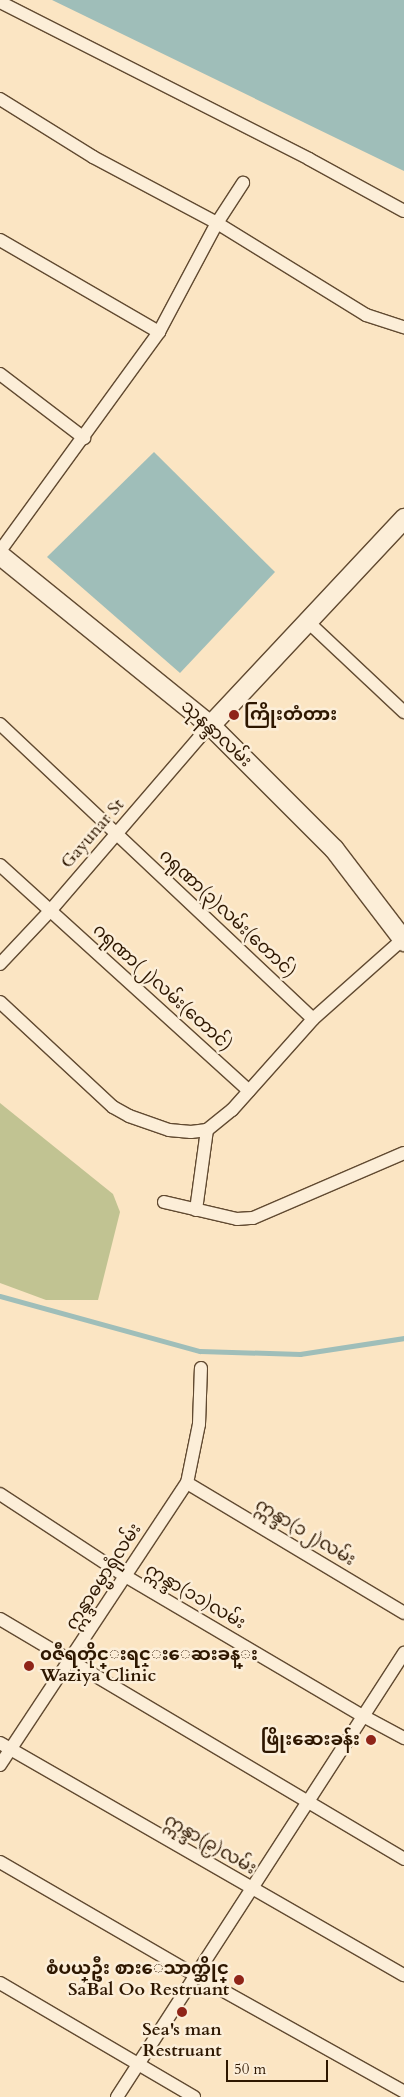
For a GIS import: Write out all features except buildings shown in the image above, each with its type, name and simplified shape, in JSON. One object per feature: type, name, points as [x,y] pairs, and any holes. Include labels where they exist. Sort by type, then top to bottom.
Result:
[{"type":"main road","points":[[210,725],[404,518]]},
{"type":"main road","name":"သုနန္ဒာလမ်း","points":[[0,555],[210,725],[334,848],[403,940]]},
{"type":"street","points":[[0,2],[309,159],[404,211]]},
{"type":"street","points":[[0,100],[93,157],[217,223],[366,315],[404,328]]},
{"type":"street","points":[[0,552],[159,332],[217,223],[243,183]]},
{"type":"street","points":[[0,240],[159,332]]},
{"type":"street","points":[[0,374],[84,438]]},
{"type":"street","points":[[307,621],[404,712]]},
{"type":"street","name":"ဂရုဏာ(၃)လမ်း(တောင်)","points":[[0,724],[314,1019]]},
{"type":"street","name":"Gayunar St","points":[[0,964],[50,911],[210,725]]},
{"type":"street","name":"ဂရုဏာ(၂)လမ်း(တောင်)","points":[[0,865],[249,1091]]},
{"type":"street","points":[[0,1002],[113,1107],[129,1116],[169,1130],[191,1132],[207,1130],[222,1120],[314,1019],[403,940]]},
{"type":"street","points":[[196,1210],[207,1130]]},
{"type":"street","points":[[164,1202],[237,1219],[253,1218],[404,1153]]},
{"type":"street","points":[[187,1482],[199,1424],[201,1368]]},
{"type":"street","name":"ဣန္ဒာဓမ္မာရုံလမ်း","points":[[0,1765],[5,1747],[69,1661],[187,1482]]},
{"type":"street","name":"ဣန္ဒာ(၁၂)လမ်း","points":[[187,1482],[404,1613]]},
{"type":"street","name":"ဣန္ဒာ(၁၁)လမ်း","points":[[0,1494],[125,1576],[363,1716],[404,1738]]},
{"type":"street","points":[[0,1619],[404,1859]]},
{"type":"street","points":[[117,2097],[404,1653]]},
{"type":"street","name":"ဣန္ဒာ(၉)လမ်း","points":[[5,1747],[404,1975]]},
{"type":"street","points":[[0,1862],[195,1975],[404,2092]]},
{"type":"street","points":[[0,1982],[137,2065],[194,2097]]},
{"type":"green space","points":[[0,1103],[113,1194],[120,1212],[98,1300],[46,1300],[0,1283]]},
{"type":"water","points":[[52,0],[404,0],[404,171]]},
{"type":"water","points":[[154,452],[275,572],[180,673],[47,557]]},
{"type":"waterway","points":[[0,1296],[200,1351],[300,1354],[404,1338]]},
{"type":"place","name":"ကြိုးတံတား","points":[[234,715]]},
{"type":"place","name":"၀ဇီရတိုင္းရင္းေဆးခန္း Waziya Clinic","points":[[29,1666]]},
{"type":"place","name":"ဖြိုးဆေးခန်း","points":[[371,1740]]},
{"type":"place","name":"စံပယ္ဦး စားေသာက္ဆိုင္ SaBal Oo Restruant","points":[[239,1980]]},
{"type":"place","name":"Sea's man Restruant","points":[[182,2012]]}]
